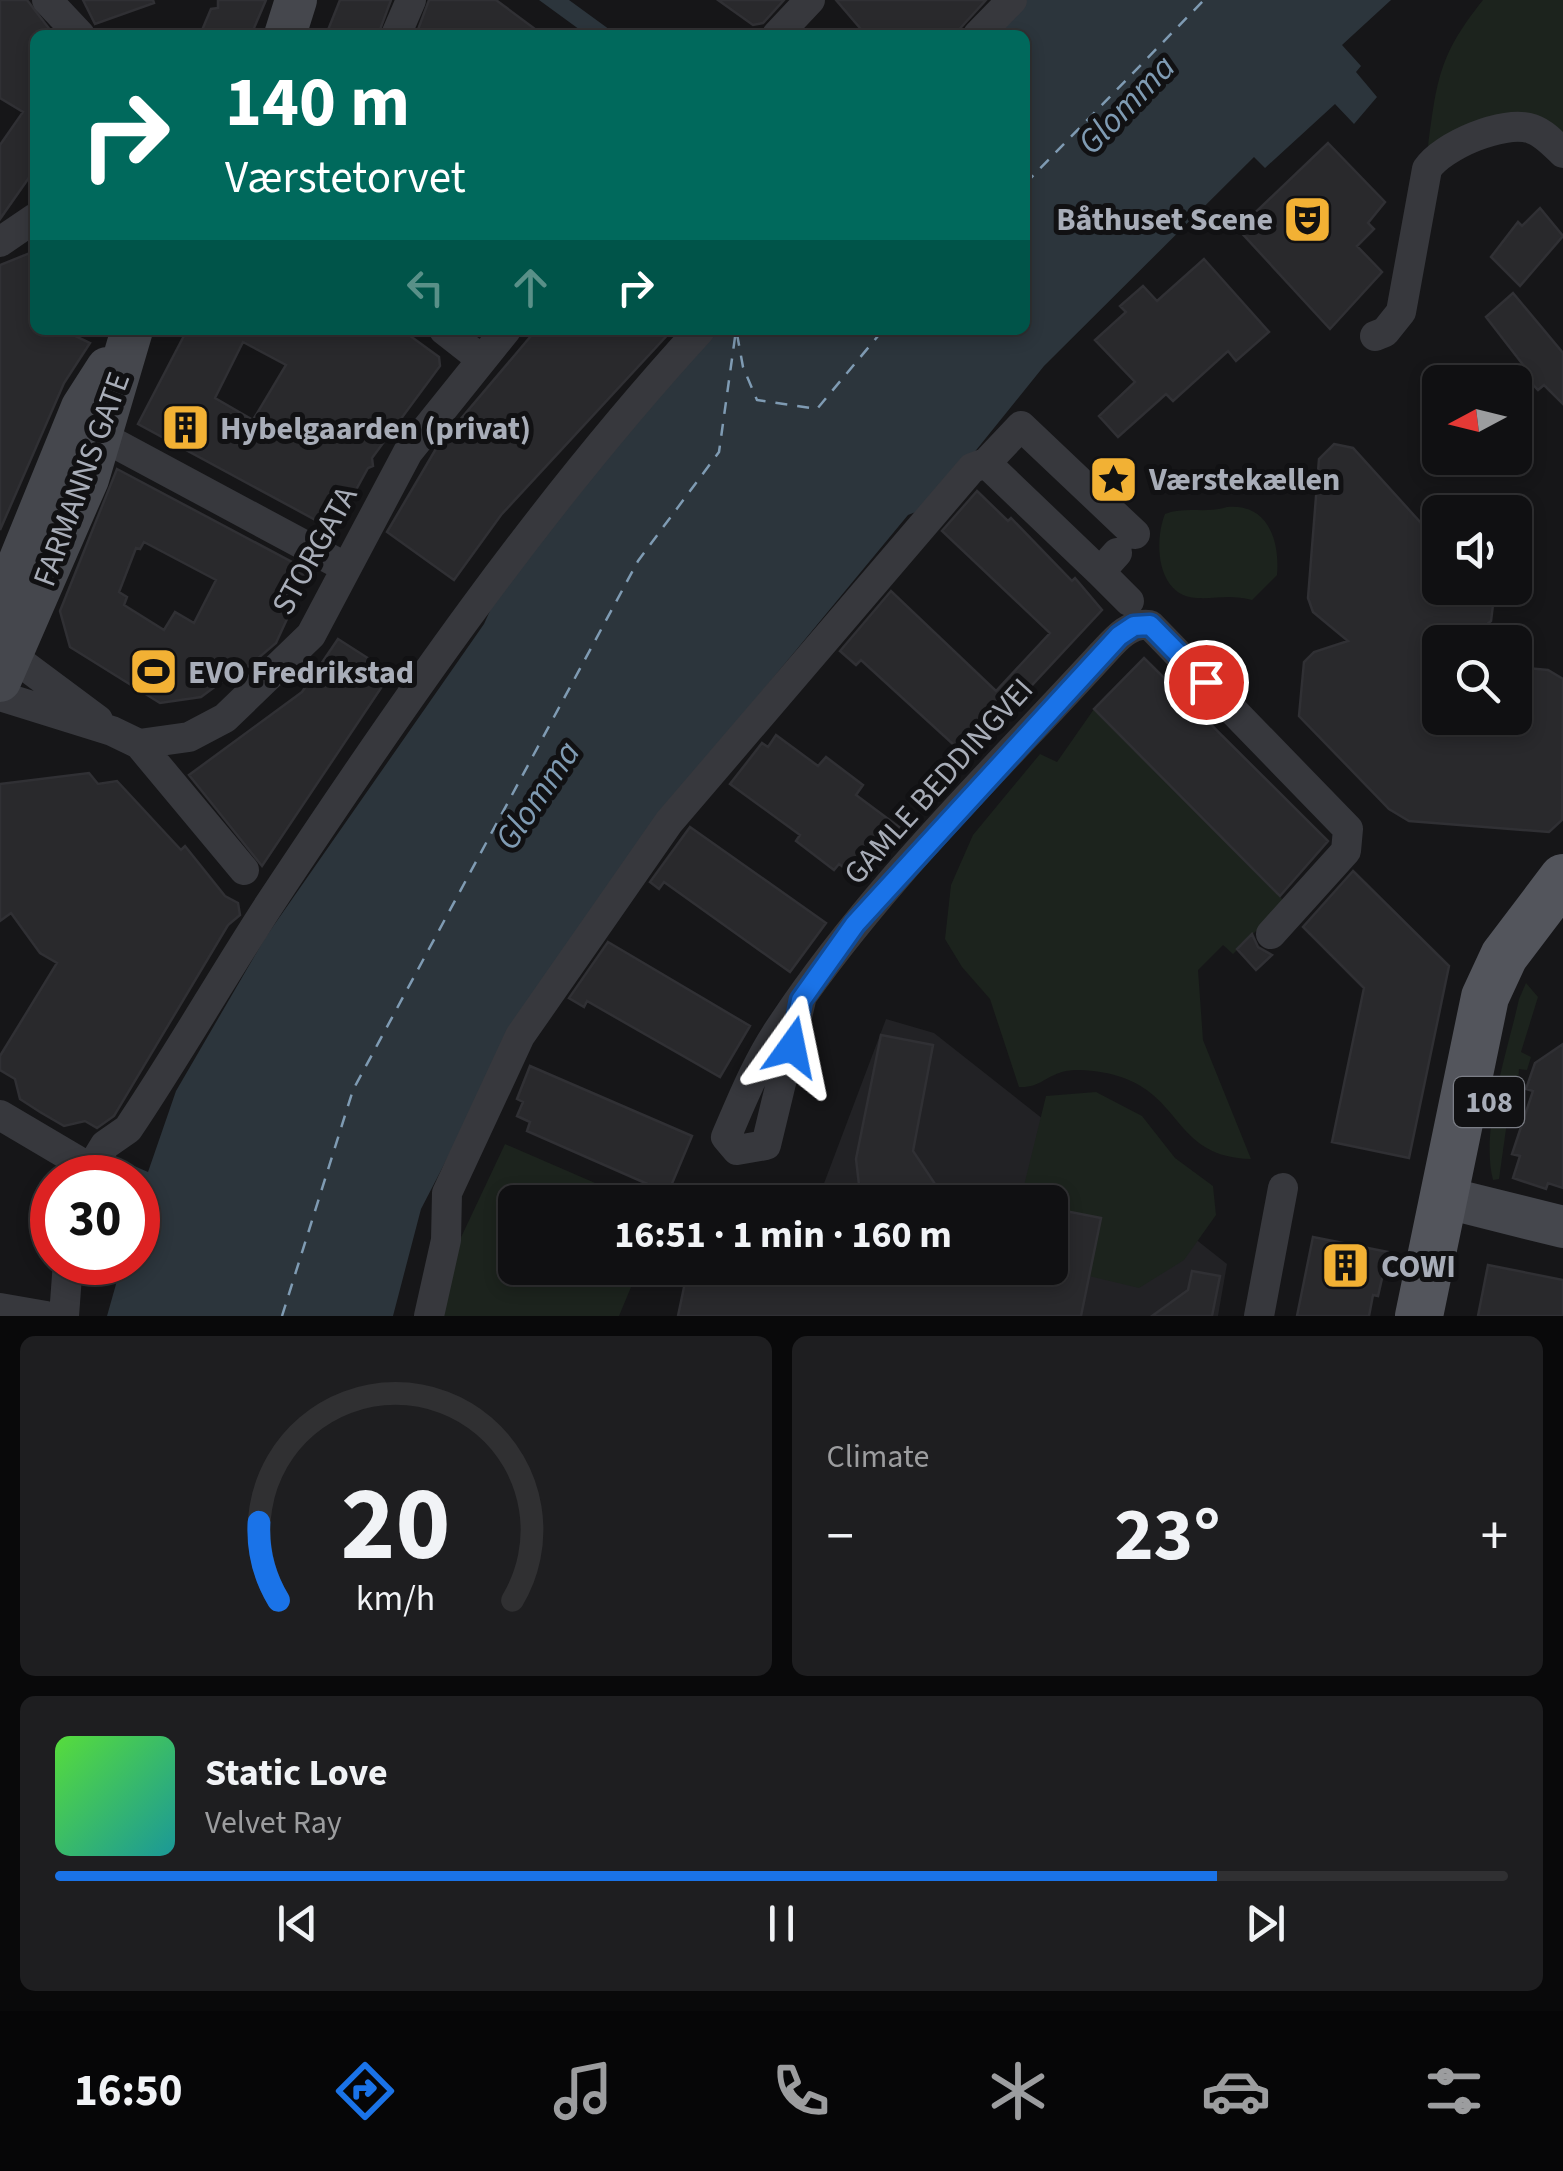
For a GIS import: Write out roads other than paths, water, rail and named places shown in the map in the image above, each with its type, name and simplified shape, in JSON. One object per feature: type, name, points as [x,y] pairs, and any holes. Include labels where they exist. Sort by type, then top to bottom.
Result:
[{"type":"main road","name":"108","points":[[1446,1316],[1456,1201],[1485,997],[1504,956],[1563,878]]},
{"type":"main road","name":"108","points":[[1419,1316],[1456,1201],[1511,996],[1526,967],[1563,920]]},
{"type":"street","points":[[287,30],[296,0]]},
{"type":"street","points":[[398,30],[412,0]]},
{"type":"street","points":[[782,30],[810,0]]},
{"type":"street","points":[[983,30],[1012,0]]},
{"type":"street","points":[[48,1],[75,30]]},
{"type":"street","points":[[1375,336],[1385,332],[1401,312],[1426,169],[1436,154],[1478,137],[1532,128],[1563,154]]},
{"type":"street","points":[[0,242],[30,221]]},
{"type":"street","name":"FARMANNS GATE","points":[[0,608],[82,406],[129,335]]},
{"type":"street","name":"FARMANNS GATE","points":[[3,670],[103,437],[131,335]]},
{"type":"street","points":[[450,335],[481,359]]},
{"type":"street","name":"STORGATA","points":[[125,738],[189,737],[226,718],[311,635],[408,452],[502,335]]},
{"type":"street","points":[[98,1155],[105,1145],[128,1129],[271,902],[466,616],[644,391],[695,335]]},
{"type":"street","points":[[429,1316],[446,1240],[447,1193],[520,1036],[669,822],[972,468],[986,463],[1020,426],[1117,553],[1135,613],[1348,828],[1346,851],[1271,934]]},
{"type":"street","points":[[103,437],[345,567]]},
{"type":"street","points":[[986,463],[1117,553]]},
{"type":"street","name":"GAMLE BEDDINGVEI","points":[[801,1000],[858,920],[1119,636],[1135,613]]},
{"type":"street","points":[[3,670],[62,717],[125,738]]},
{"type":"street","points":[[3,670],[125,738],[244,870]]},
{"type":"street","points":[[0,1115],[61,1155]]},
{"type":"street","points":[[1260,1316],[1283,1188]]},
{"type":"street","points":[[1456,1201],[1563,1227]]},
{"type":"street","points":[[64,1316],[66,1285]]},
{"type":"street","points":[[0,1308],[46,1316]]},
{"type":"water","points":[[539,0],[569,0],[610,30],[580,30]]},
{"type":"water","name":"Glomma","points":[[1027,0],[1391,0],[1342,45],[1361,66],[1356,72],[1377,97],[1354,124],[1335,104],[1265,168],[1254,157],[1044,366],[931,506],[908,515],[662,812],[524,1010],[421,1209],[393,1316],[107,1316],[116,1285],[160,1285],[160,1155],[154,1155],[176,1091],[265,938],[484,624],[494,602],[645,406],[711,335],[1030,335],[1030,30],[999,30]]},
{"type":"place","name":"Båthuset Scene","points":[[1308,219]]},
{"type":"place","name":"Hybelgaarden (privat)","points":[[185,428]]},
{"type":"place","name":"Værstekællen","points":[[1114,479]]},
{"type":"place","name":"EVO Fredrikstad","points":[[153,672]]},
{"type":"place","name":"COWI","points":[[1346,1266]]}]
